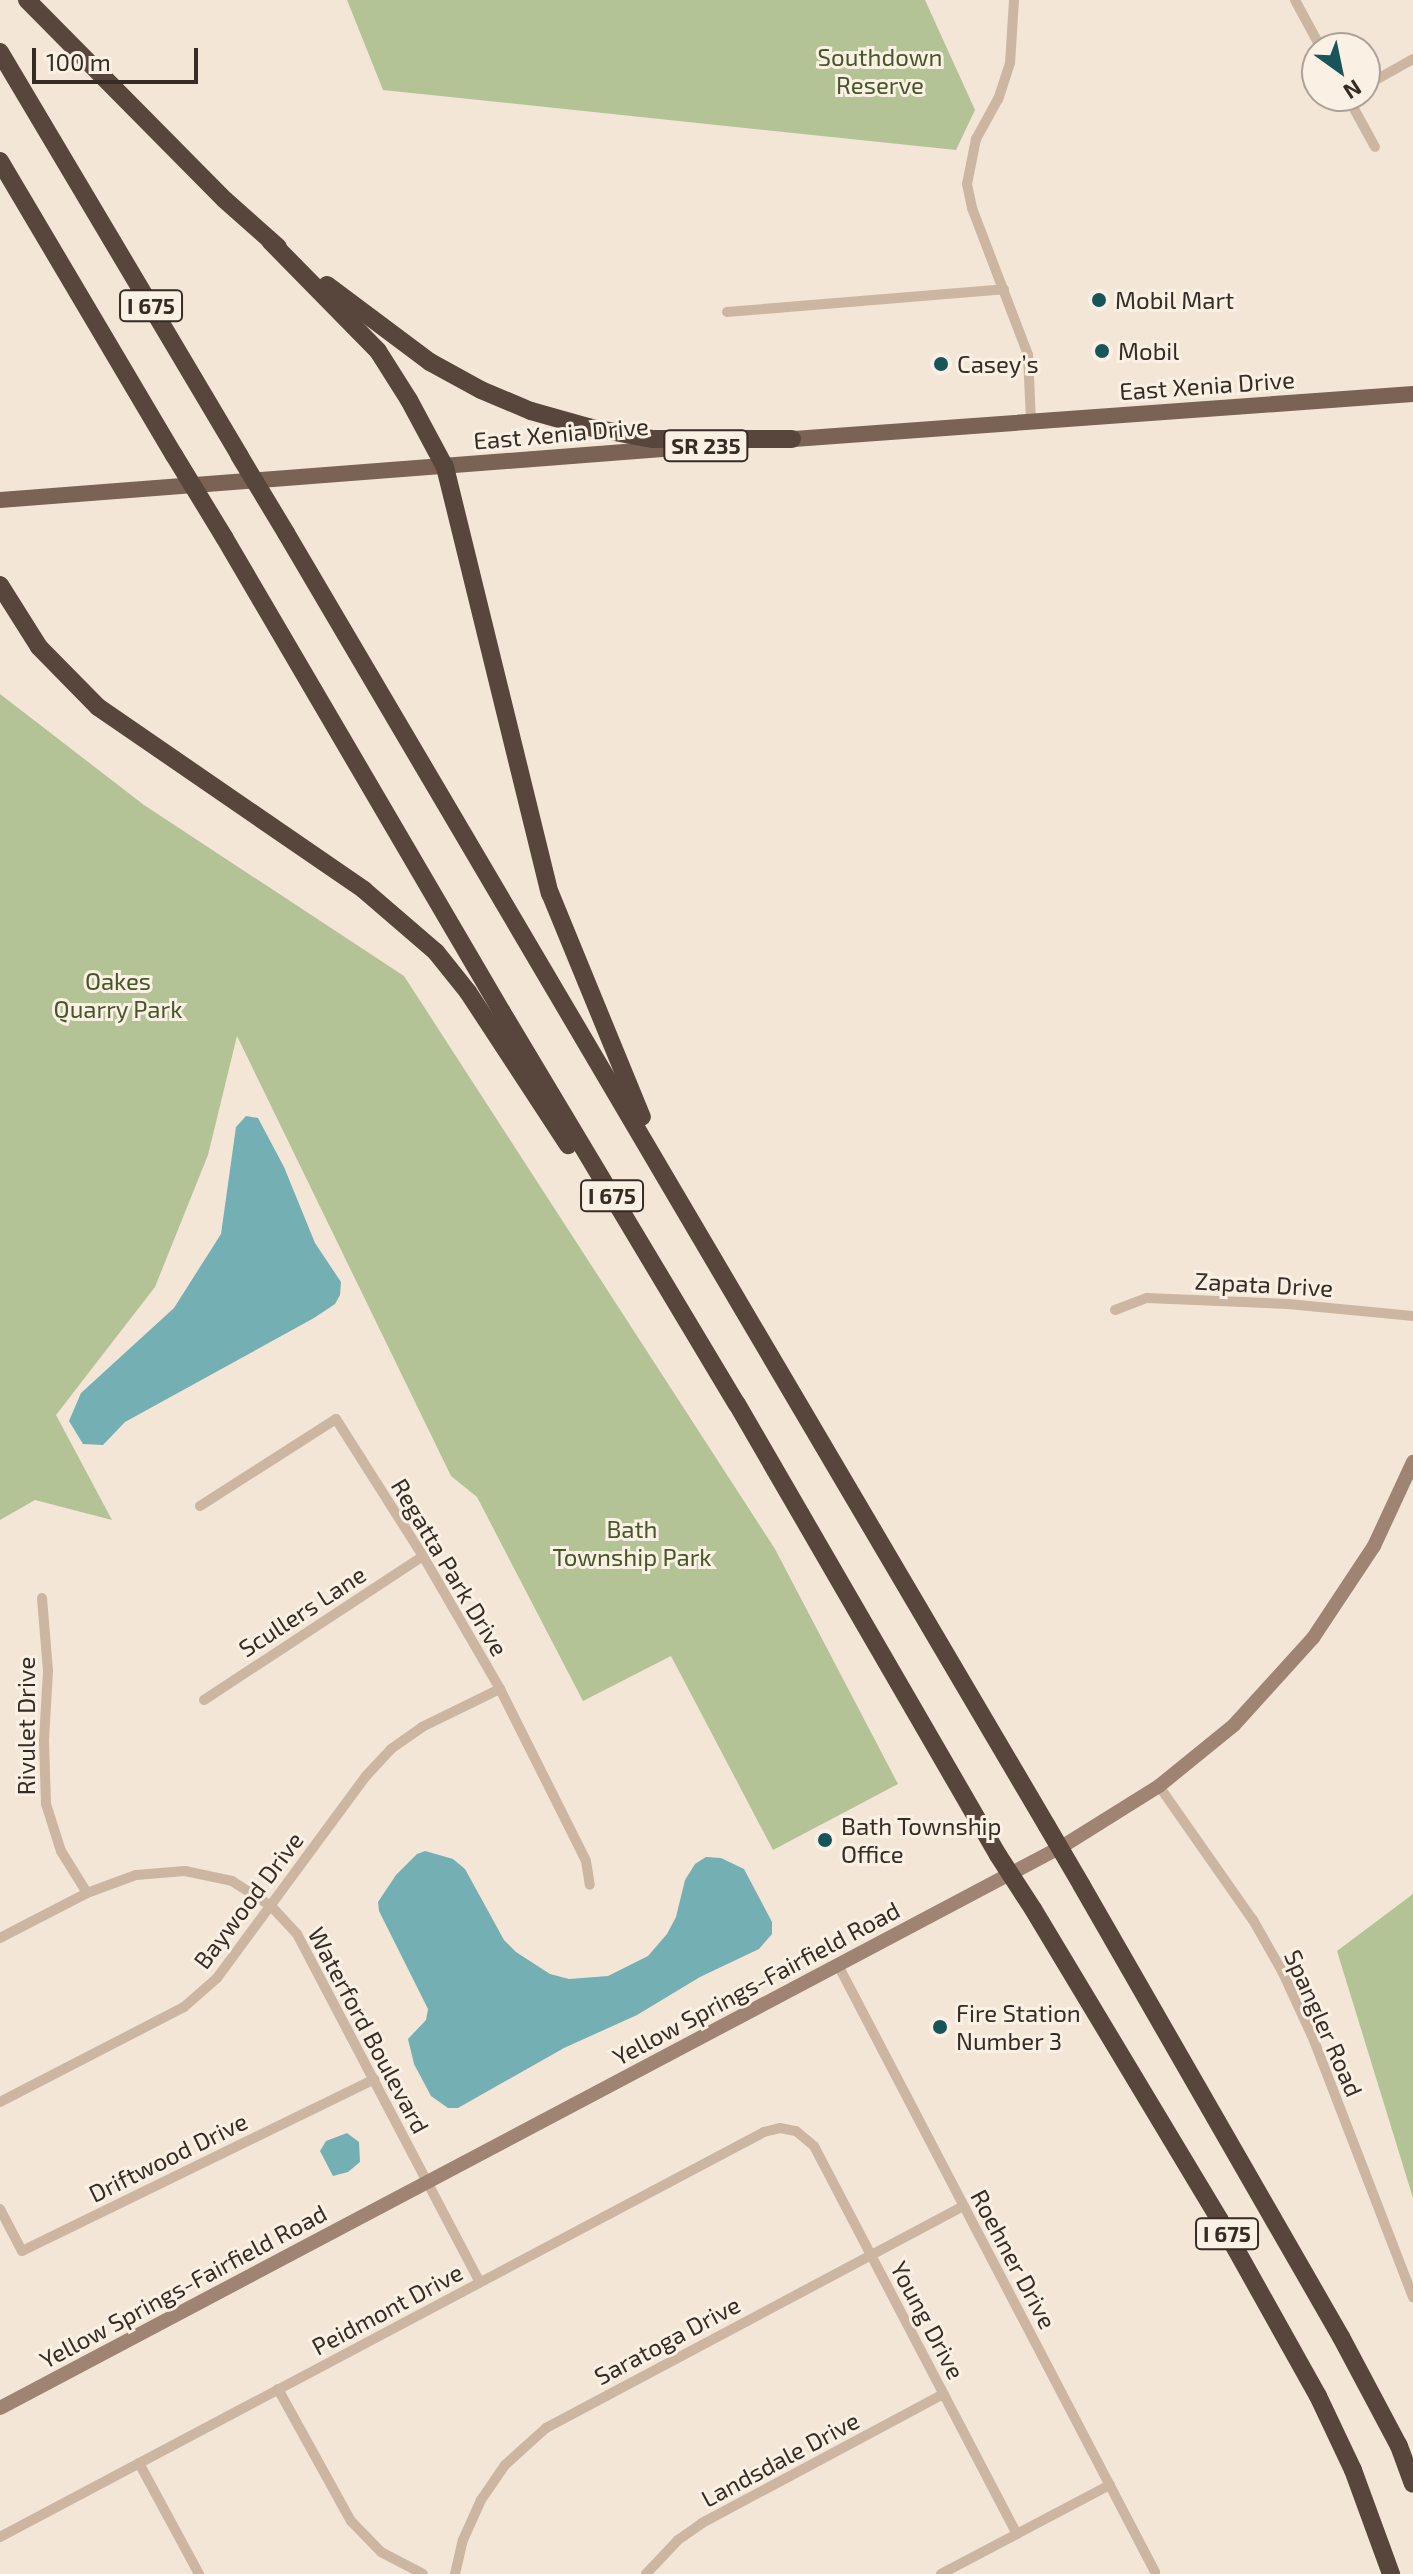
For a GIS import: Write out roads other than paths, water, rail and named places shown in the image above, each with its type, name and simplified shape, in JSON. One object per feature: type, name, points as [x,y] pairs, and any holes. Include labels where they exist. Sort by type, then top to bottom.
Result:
[{"type":"highway","points":[[27,0],[378,351],[409,400],[445,467],[550,893],[645,1123],[703,1237]]},
{"type":"highway","name":"I 675","points":[[0,52],[703,1237],[1082,1886],[1341,2337],[1399,2446],[1413,2484]]},
{"type":"highway","name":"I 675","points":[[0,161],[737,1404],[998,1855],[1219,2219],[1318,2396],[1353,2470],[1391,2574]]},
{"type":"highway","points":[[270,241],[430,362],[481,390],[531,411],[588,427],[653,439],[792,439]]},
{"type":"highway","points":[[0,585],[39,647],[98,707],[364,890],[436,952],[477,1006],[737,1404]]},
{"type":"main road","name":"East Xenia Drive","points":[[0,500],[1413,394]]},
{"type":"main road","name":"Yellow Springs-Fairfield Road","points":[[0,2408],[1063,1846],[1159,1786],[1234,1725],[1313,1638],[1374,1546],[1413,1462]]},
{"type":"street","points":[[1014,0],[1008,72],[976,139],[968,170],[972,208],[1028,355],[1031,422]]},
{"type":"street","points":[[1295,0],[1312,32]]},
{"type":"street","points":[[1381,77],[1413,59]]},
{"type":"street","points":[[1356,112],[1375,147]]},
{"type":"street","points":[[727,312],[1004,289]]},
{"type":"street","name":"Zapata Drive","points":[[1115,1310],[1147,1298],[1288,1304],[1413,1316]]},
{"type":"street","name":"Regatta Park Drive","points":[[200,1506],[336,1419],[423,1556],[500,1689],[586,1861],[590,1885]]},
{"type":"street","name":"Scullers Lane","points":[[204,1700],[423,1556]]},
{"type":"street","name":"Rivulet Drive","points":[[42,1598],[48,1671],[44,1741],[46,1804],[61,1851],[87,1893]]},
{"type":"street","name":"Baywood Drive","points":[[0,2102],[184,2007],[217,1978],[366,1776],[391,1749],[422,1727],[500,1689]]},
{"type":"street","name":"Spangler Road","points":[[1159,1786],[1253,1920],[1282,1971],[1313,2038],[1413,2297]]},
{"type":"street","name":"Waterford Boulevard","points":[[0,1938],[87,1893],[136,1875],[185,1871],[232,1881],[271,1906],[297,1934],[480,2282]]},
{"type":"street","name":"Roehner Drive","points":[[838,1965],[1155,2572]]},
{"type":"street","name":"Driftwood Drive","points":[[0,2209],[22,2251],[374,2079]]},
{"type":"street","name":"Peidmont Drive","points":[[0,2537],[764,2132],[780,2128],[796,2131]]},
{"type":"street","name":"Young Drive","points":[[796,2131],[814,2146],[1017,2534]]},
{"type":"street","name":"Saratoga Drive","points":[[455,2574],[463,2540],[481,2500],[505,2465],[546,2428],[963,2206]]},
{"type":"street","points":[[278,2389],[351,2521],[381,2552],[423,2574]]},
{"type":"street","name":"Landsdale Drive","points":[[646,2574],[678,2540],[702,2523],[944,2394]]},
{"type":"street","points":[[139,2463],[199,2574]]},
{"type":"street","points":[[941,2574],[1110,2485]]},
{"type":"water","points":[[246,1116],[258,1118],[284,1167],[315,1243],[341,1282],[340,1295],[335,1304],[314,1318],[125,1422],[103,1445],[83,1444],[69,1421],[81,1393],[174,1308],[221,1234],[236,1127]]},
{"type":"water","points":[[425,1851],[453,1859],[465,1869],[504,1940],[516,1952],[550,1974],[569,1979],[608,1976],[648,1956],[667,1934],[676,1917],[685,1880],[695,1864],[706,1857],[721,1858],[744,1869],[772,1922],[772,1934],[759,1949],[700,1977],[637,2015],[564,2048],[458,2108],[448,2108],[431,2096],[414,2064],[408,2039],[426,2020],[428,2009],[379,1911],[378,1902],[396,1875],[417,1854]]},
{"type":"water","points":[[347,2133],[359,2142],[360,2162],[348,2172],[333,2176],[320,2151],[326,2141]]},
{"type":"place","name":"Mobil Mart","points":[[1099,300]]},
{"type":"place","name":"Mobil","points":[[1102,351]]},
{"type":"place","name":"Casey’s","points":[[941,364]]},
{"type":"place","name":"Bath Township Office","points":[[825,1840]]},
{"type":"place","name":"Fire Station Number 3","points":[[940,2027]]},
{"type":"park label","name":"Southdown Reserve","points":[[880,71]]},
{"type":"park label","name":"Oakes Quarry Park","points":[[118,995]]},
{"type":"park label","name":"Bath Township Park","points":[[632,1543]]}]
